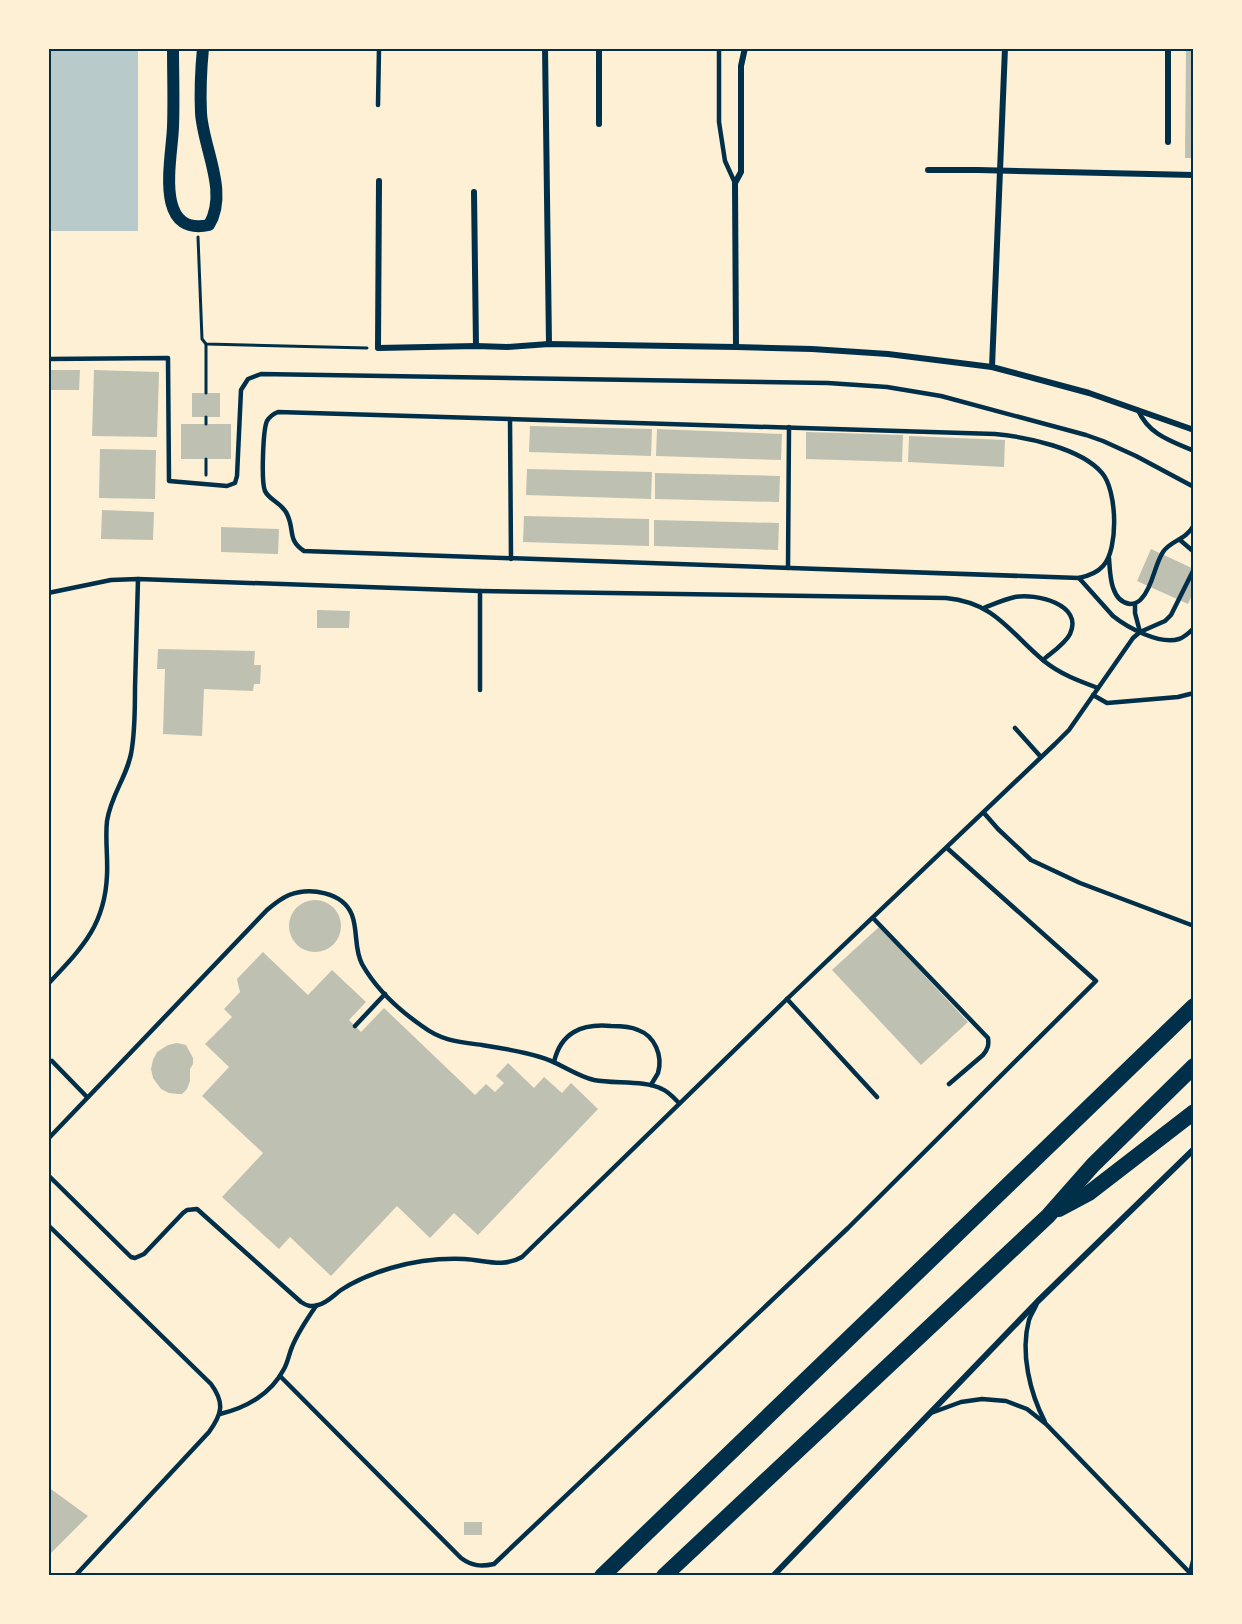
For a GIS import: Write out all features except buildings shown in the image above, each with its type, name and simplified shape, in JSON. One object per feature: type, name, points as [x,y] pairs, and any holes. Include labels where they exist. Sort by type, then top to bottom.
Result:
[{"type":"highway","points":[[602,1576],[1194,1006]]},
{"type":"highway","points":[[664,1576],[1048,1216],[1094,1165],[1194,1066]]},
{"type":"highway","points":[[1048,1216],[1089,1193],[1194,1112]]},
{"type":"main road","points":[[173,48],[173,127],[168,189],[177,214],[184,222],[197,228],[209,225],[213,219],[216,204],[216,184],[204,137],[201,113],[203,48]]},
{"type":"street","points":[[544,48],[549,344]]},
{"type":"street","points":[[599,48],[599,124]]},
{"type":"street","points":[[736,347],[735,183],[741,172],[741,66],[745,48]]},
{"type":"street","points":[[992,367],[1005,48]]},
{"type":"street","points":[[1168,48],[1168,142]]},
{"type":"street","points":[[928,170],[1194,175]]},
{"type":"street","points":[[379,181],[378,348],[507,347],[549,344],[812,349],[888,354],[992,367],[1089,393],[1194,430]]},
{"type":"street","points":[[474,192],[476,346]]},
{"type":"street","points":[[773,1576],[1038,1301],[1194,1149]]},
{"type":"lane","points":[[378,105],[379,48]]},
{"type":"lane","points":[[719,48],[719,122],[725,161],[735,183]]},
{"type":"lane","points":[[48,359],[168,358],[169,481],[227,486],[235,483],[237,480],[241,390],[248,378],[261,374],[828,383],[888,387],[941,396],[1103,441],[1194,487]]},
{"type":"lane","points":[[1138,410],[1155,434],[1194,451]]},
{"type":"lane","points":[[1109,558],[1097,572],[1079,578],[304,551],[292,539],[287,513],[276,500],[268,496],[263,484],[265,426],[272,415],[278,412],[995,434],[1030,439],[1063,449],[1094,466],[1108,482],[1112,492],[1114,513],[1109,558],[1112,587],[1127,604],[1135,604],[1141,600],[1163,552],[1168,546],[1189,533],[1194,525]]},
{"type":"lane","points":[[510,419],[511,559]]},
{"type":"lane","points":[[788,568],[789,428]]},
{"type":"lane","points":[[1180,540],[1194,552]]},
{"type":"lane","points":[[48,1175],[131,1257],[135,1258],[144,1254],[183,1213],[197,1209],[306,1305],[322,1304],[343,1289],[366,1277],[414,1262],[466,1259],[502,1264],[516,1261],[1069,730],[1133,638],[1149,627],[1158,626],[1171,615],[1194,569]]},
{"type":"lane","points":[[1079,578],[1113,616],[1140,632],[1168,640],[1177,640],[1186,636],[1194,628]]},
{"type":"lane","points":[[48,593],[111,580],[138,579],[480,591],[959,599],[984,608],[1001,620],[1043,660],[1066,675],[1098,688]]},
{"type":"lane","points":[[48,984],[79,951],[91,934],[100,915],[105,895],[107,821],[132,749],[138,579]]},
{"type":"lane","points":[[480,591],[480,690]]},
{"type":"lane","points":[[984,608],[1016,596],[1052,600],[1062,606],[1069,614],[1072,624],[1070,634],[1043,660]]},
{"type":"lane","points":[[1135,604],[1140,632]]},
{"type":"lane","points":[[1093,695],[1107,703],[1178,697],[1194,693]]},
{"type":"lane","points":[[1015,728],[1041,757]]},
{"type":"lane","points":[[984,813],[1031,860],[1080,883],[1194,926]]},
{"type":"lane","points":[[280,1376],[462,1558],[476,1566],[494,1564],[848,1228],[1096,981],[947,848]]},
{"type":"lane","points":[[48,1139],[267,910],[278,901],[304,891],[319,892],[343,902],[351,912],[355,923],[360,961],[371,978],[385,994],[422,1026],[440,1038],[543,1057],[575,1074],[595,1080],[651,1085],[662,1088],[679,1103]]},
{"type":"lane","points":[[873,918],[988,1038],[989,1044],[983,1055],[950,1084]]},
{"type":"lane","points":[[355,1026],[385,994]]},
{"type":"lane","points":[[788,999],[878,1097]]},
{"type":"lane","points":[[554,1062],[557,1049],[575,1031],[605,1025],[639,1030],[650,1037],[657,1048],[660,1061],[658,1073],[651,1085]]},
{"type":"lane","points":[[52,1061],[87,1097]]},
{"type":"lane","points":[[48,1225],[211,1384],[218,1393],[220,1403],[220,1414],[209,1432],[75,1576]]},
{"type":"lane","points":[[1038,1301],[1029,1320],[1027,1366],[1036,1403],[1046,1424]]},
{"type":"lane","points":[[220,1414],[256,1400],[280,1376],[299,1332],[316,1306]]},
{"type":"lane","points":[[929,1414],[961,1402],[982,1399],[1006,1401],[1027,1409],[1046,1424],[1192,1574]]},
{"type":"lane","points":[[1192,1574],[1194,1557]]},
{"type":"path","points":[[197,228],[202,339],[206,344],[206,393]]},
{"type":"path","points":[[206,344],[378,348]]},
{"type":"path","points":[[206,417],[206,424]]},
{"type":"path","points":[[206,459],[206,484]]},
{"type":"shaded area","points":[[48,48],[138,48],[138,231],[48,231]]}]
